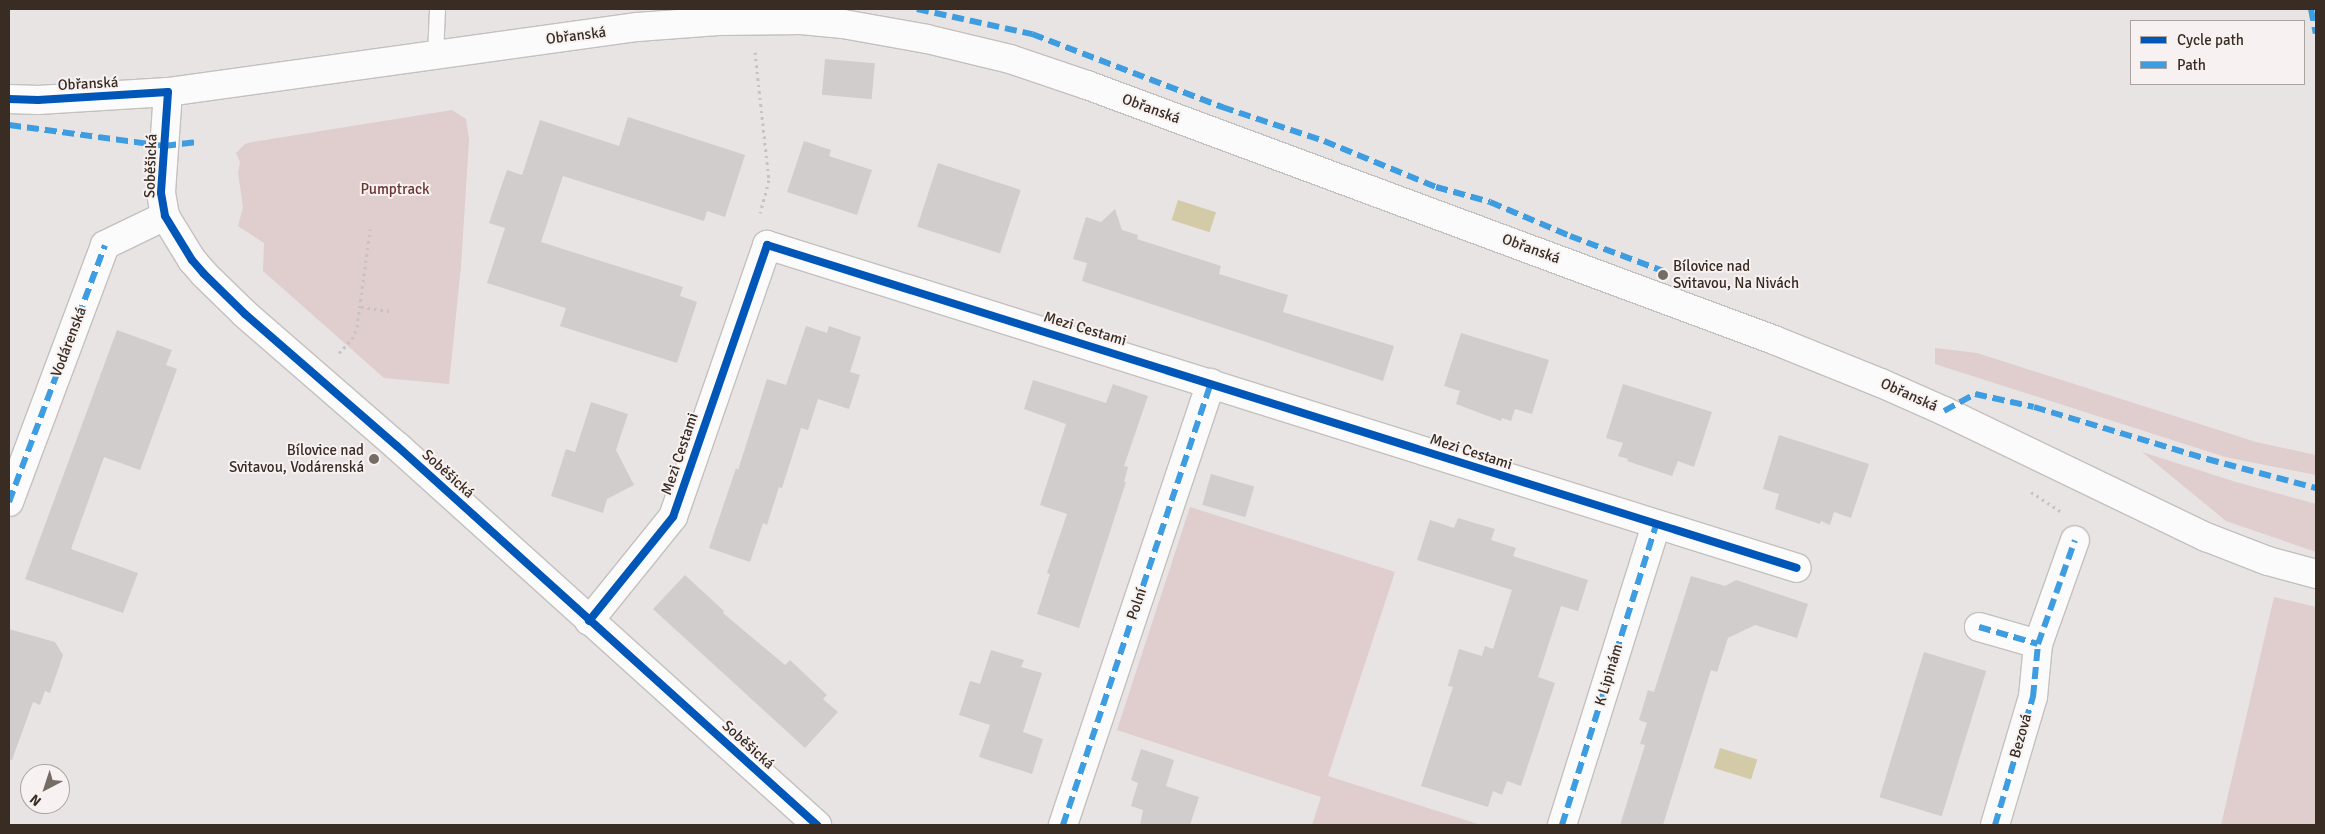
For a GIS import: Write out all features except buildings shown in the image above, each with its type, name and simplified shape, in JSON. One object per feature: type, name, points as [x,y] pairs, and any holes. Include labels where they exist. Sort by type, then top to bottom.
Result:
[{"type":"street","name":"Obřanská","points":[[9,99],[38,100],[168,92],[716,15],[801,20],[890,31],[1010,59],[1087,85],[1793,347],[1944,411],[2206,537],[2268,562],[2316,574]]},
{"type":"street","name":"Soběšická","points":[[168,92],[161,193],[165,216],[192,260],[246,314],[397,446],[817,825]]},
{"type":"street","name":"Vodárenská","points":[[9,502],[105,245],[165,216]]},
{"type":"street","name":"Mezi Cestami","points":[[589,621],[673,517],[767,245],[1797,568]]},
{"type":"street","name":"Polní","points":[[1063,825],[1212,383]]},
{"type":"street","name":"K Lipinám","points":[[1562,825],[1656,525]]},
{"type":"street","name":"Bezová","points":[[1995,825],[2033,697],[2038,644],[2075,540]]},
{"type":"street","points":[[1980,627],[2038,644]]},
{"type":"lane","points":[[435,55],[437,9]]},
{"type":"path","points":[[754,43],[770,180],[758,220],[767,245]]},
{"type":"path","points":[[335,357],[352,339],[361,307],[370,229]]},
{"type":"path","points":[[361,307],[391,311]]},
{"type":"green space","name":"Pumptrack","points":[[452,110],[466,119],[469,140],[461,266],[449,384],[384,378],[263,271],[264,243],[238,226],[243,207],[238,173],[240,162],[236,153],[245,144],[252,142]]},
{"type":"green space","points":[[1935,348],[1977,353],[2256,442],[2316,455],[2316,475],[2225,457],[1935,364]]},
{"type":"green space","points":[[2142,452],[2236,482],[2316,504],[2316,552],[2226,521]]},
{"type":"green space","points":[[1190,507],[1395,572],[1328,776],[1481,825],[1312,825],[1321,797],[1117,730]]},
{"type":"green space","points":[[2274,597],[2316,607],[2316,825],[2221,825]]},
{"type":"shaded area","points":[[1178,200],[1216,212],[1210,232],[1172,220]]},
{"type":"shaded area","points":[[1720,748],[1757,759],[1751,779],[1714,768]]},
{"type":"marked path","points":[[917,9],[1032,34],[1222,107],[1324,141],[1436,187],[1490,202],[1570,236],[1663,271]]},
{"type":"marked path","points":[[2311,9],[2316,34]]},
{"type":"marked path","points":[[9,125],[164,146],[197,142]]},
{"type":"marked path","points":[[9,502],[105,245]]},
{"type":"marked path","points":[[1063,825],[1211,383]]},
{"type":"marked path","points":[[1944,411],[1975,394],[2034,407],[2207,459],[2316,488]]},
{"type":"marked path","points":[[1562,825],[1656,525]]},
{"type":"marked path","points":[[1995,825],[2033,697],[2038,644],[2075,540]]},
{"type":"marked path","points":[[1979,627],[2038,644]]},
{"type":"cycle path","points":[[9,99],[38,100],[168,92],[161,193],[165,216],[192,260],[204,274],[245,314],[397,446],[817,825]]},
{"type":"cycle path","points":[[589,621],[673,517],[767,245],[1797,568]]},
{"type":"place","name":"Bílovice nad Svitavou, Na Nivách","points":[[1663,275]]},
{"type":"place","name":"Bílovice nad Svitavou, Vodárenská","points":[[374,459]]}]
